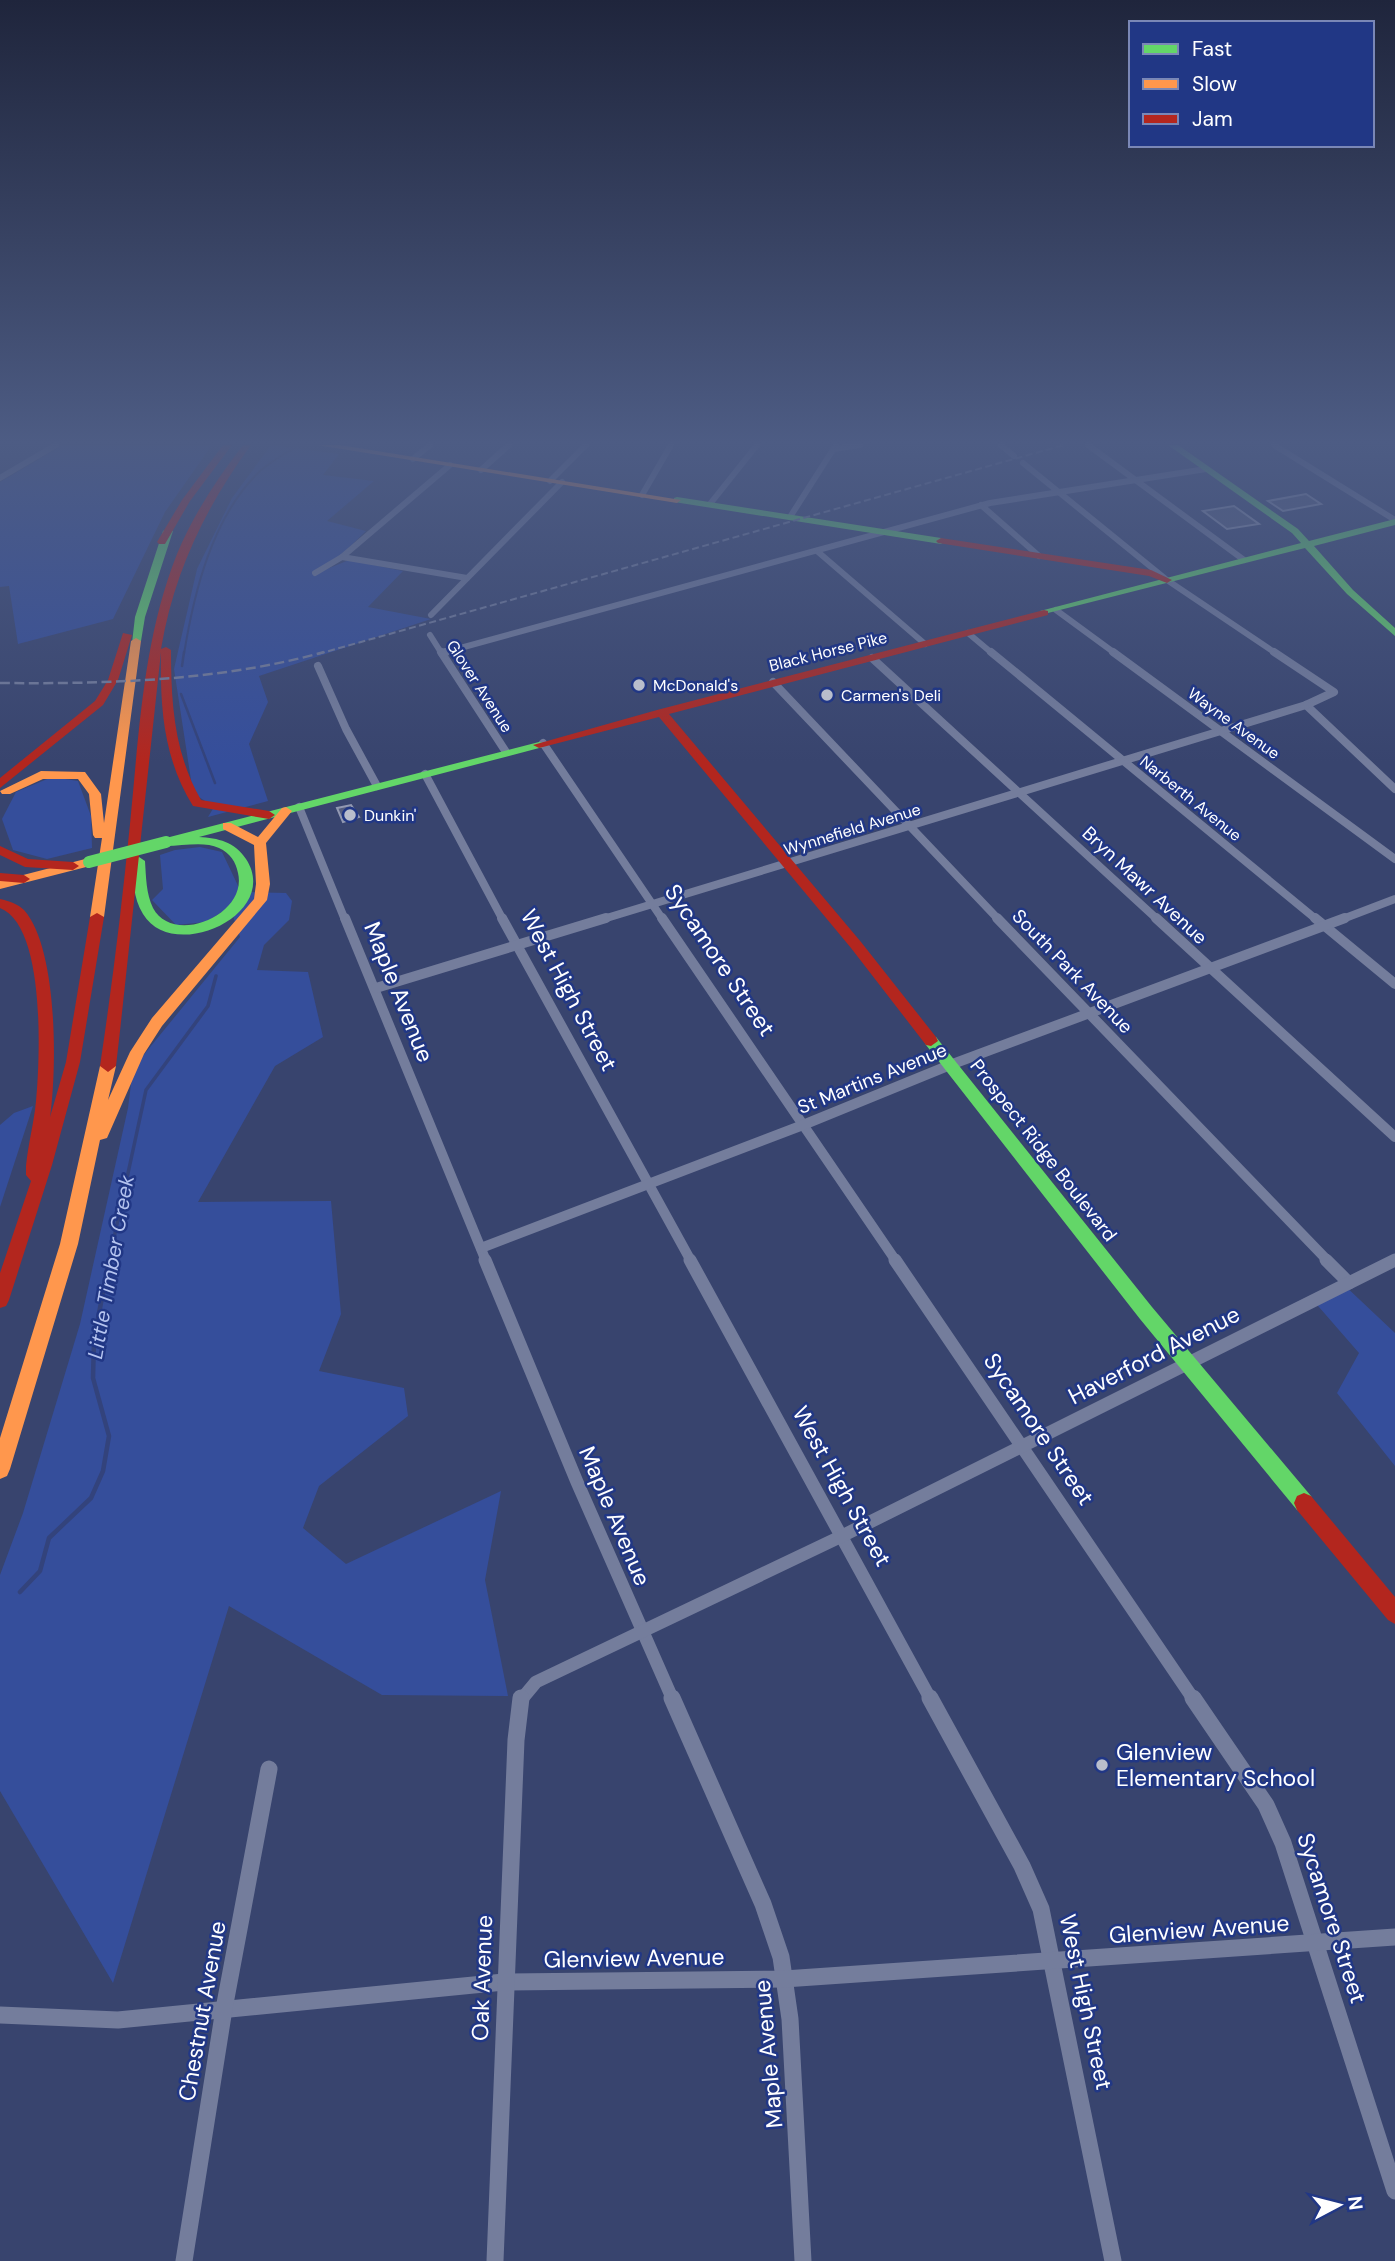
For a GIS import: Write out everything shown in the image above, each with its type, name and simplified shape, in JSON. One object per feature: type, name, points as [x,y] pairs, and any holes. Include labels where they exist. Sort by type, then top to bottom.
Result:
[{"type":"main road","points":[[0,784],[90,711],[105,695],[113,680],[148,567],[157,551]]},
{"type":"main road","points":[[0,1300],[35,1197],[67,1089],[81,1027],[141,617],[162,551]]},
{"type":"main road","points":[[0,1469],[49,1315],[86,1170],[116,1014],[158,633],[168,590],[184,551]]},
{"type":"main road","points":[[1004,551],[1151,573],[1167,580]]},
{"type":"main road","name":"Black Horse Pike","points":[[166,842],[1282,551]]},
{"type":"main road","points":[[1314,551],[1350,592],[1395,633]]},
{"type":"main road","points":[[168,590],[165,712],[170,744],[185,786],[197,803],[269,815]]},
{"type":"main road","name":"Prospect Ridge Boulevard","points":[[661,712],[788,863],[1188,1363],[1395,1613]]},
{"type":"main road","points":[[0,797],[22,780],[38,776],[71,773],[86,779],[96,798],[99,819],[98,902]]},
{"type":"main road","points":[[86,1170],[144,1042],[157,1022],[260,900],[260,843],[292,809]]},
{"type":"main road","points":[[0,885],[24,879],[73,866],[89,862],[166,842],[219,844],[235,852],[248,867],[250,885],[240,905],[224,918],[203,925],[177,927],[154,919],[147,908],[140,873],[135,825]]},
{"type":"main road","points":[[227,826],[260,843]]},
{"type":"main road","points":[[0,850],[7,857],[25,863],[73,866]]},
{"type":"main road","points":[[0,877],[24,879]]},
{"type":"main road","points":[[0,903],[14,908],[23,917],[33,939],[45,1026],[44,1101],[33,1162],[35,1197]]},
{"type":"street","points":[[316,573],[350,551]]},
{"type":"street","points":[[431,615],[492,551]]},
{"type":"street","points":[[442,653],[817,551],[925,644]]},
{"type":"street","points":[[1033,551],[1039,556]]},
{"type":"street","points":[[1131,551],[1167,580]]},
{"type":"street","points":[[1231,551],[1244,560]]},
{"type":"street","points":[[342,557],[467,578]]},
{"type":"street","name":"Wynnefield Avenue","points":[[376,988],[519,947],[1306,705],[1334,692],[1167,580]]},
{"type":"street","name":"Wayne Avenue","points":[[1056,610],[1395,859]]},
{"type":"street","name":"Narberth Avenue","points":[[968,633],[1395,984]]},
{"type":"street","name":"Glover Avenue","points":[[430,635],[506,752]]},
{"type":"street","name":"Bryn Mawr Avenue","points":[[872,658],[1395,1137]]},
{"type":"street","points":[[318,666],[346,729],[377,786]]},
{"type":"street","name":"South Park Avenue","points":[[773,682],[908,826],[1349,1283]]},
{"type":"street","points":[[1306,705],[1395,789]]},
{"type":"street","name":"Sycamore Street","points":[[543,743],[1266,1805],[1283,1843],[1313,1944],[1395,2191]]},
{"type":"street","name":"West High Street","points":[[425,774],[550,1009],[1022,1866],[1041,1909],[1113,2261]]},
{"type":"street","name":"Maple Avenue","points":[[292,809],[376,988],[642,1633],[763,1904],[781,1957],[790,2019],[803,2261]]},
{"type":"street","name":"St Martins Avenue","points":[[481,1248],[803,1125],[950,1065],[1091,1015],[1395,899]]},
{"type":"street","name":"Haverford Avenue","points":[[522,1698],[536,1682],[842,1536],[1395,1260]]},
{"type":"street","name":"Oak Avenue","points":[[495,2261],[504,1982],[516,1740],[522,1698]]},
{"type":"street","name":"Chestnut Avenue","points":[[184,2261],[224,2009],[269,1769]]},
{"type":"street","name":"Glenview Avenue","points":[[0,2015],[118,2020],[504,1982],[784,1979],[1395,1937]]},
{"type":"shaded area","points":[[0,551],[146,551],[113,619],[18,644],[9,586],[0,587]]},
{"type":"shaded area","points":[[206,551],[346,551],[327,569],[349,560],[403,571],[368,607],[431,619],[259,676],[268,702],[249,744],[268,801],[208,817],[214,807],[193,793],[174,669],[197,569]]},
{"type":"shaded area","points":[[52,777],[78,781],[91,816],[92,848],[47,859],[13,850],[2,819],[16,792]]},
{"type":"shaded area","points":[[200,847],[222,852],[241,892],[286,893],[292,901],[289,920],[264,945],[257,970],[308,972],[323,1037],[275,1066],[198,1202],[331,1201],[341,1314],[319,1371],[404,1388],[408,1416],[319,1486],[303,1528],[346,1564],[501,1491],[485,1580],[508,1696],[382,1695],[229,1606],[113,1983],[0,1791],[0,1575],[23,1513],[80,1324],[128,1108],[133,1068],[240,937],[230,907],[206,922],[176,925],[152,900],[163,889],[160,855]]},
{"type":"shaded area","points":[[33,1106],[0,1207],[0,1125],[14,1113]]},
{"type":"shaded area","points":[[1342,1283],[1395,1333],[1395,1466],[1337,1393],[1359,1353],[1312,1299]]},
{"type":"building","name":"Dunkin'","points":[[351,805],[359,817],[343,822],[337,808]]},
{"type":"waterway","name":"Little Timber Creek","points":[[184,654],[193,606],[210,551]]},
{"type":"waterway","name":"Little Timber Creek","points":[[182,666],[184,652]]},
{"type":"waterway","name":"Little Timber Creek","points":[[181,694],[215,783]]},
{"type":"waterway","name":"Little Timber Creek","points":[[109,1261],[146,1090],[208,1006],[216,976]]},
{"type":"waterway","name":"Little Timber Creek","points":[[20,1592],[40,1571],[49,1538],[91,1498],[103,1471],[109,1436],[93,1378],[94,1340],[109,1260]]},
{"type":"railway","points":[[318,654],[687,551]]},
{"type":"railway","points":[[0,683],[164,679],[245,669],[324,652]]},
{"type":"traffic: fast","points":[[136,641],[140,617],[162,551]]},
{"type":"traffic: fast","points":[[1044,613],[1285,551]]},
{"type":"traffic: fast","points":[[1313,551],[1350,592],[1395,633]]},
{"type":"traffic: fast","points":[[169,841],[539,745]]},
{"type":"traffic: fast","points":[[139,861],[145,906],[153,918],[167,927],[184,930],[202,927],[219,921],[233,910],[243,897],[247,882],[239,858],[224,845],[213,842],[166,842]]},
{"type":"traffic: fast","points":[[89,862],[166,842]]},
{"type":"traffic: fast","points":[[931,1041],[1146,1313],[1304,1503]]},
{"type":"traffic: slow","points":[[97,917],[136,641]]},
{"type":"traffic: slow","points":[[6,791],[41,775],[81,775],[95,794],[99,835]]},
{"type":"traffic: slow","points":[[101,1134],[137,1052],[157,1022],[260,900],[263,884],[260,843],[286,811]]},
{"type":"traffic: slow","points":[[227,826],[260,843]]},
{"type":"traffic: slow","points":[[0,885],[89,862]]},
{"type":"traffic: slow","points":[[0,1469],[69,1244],[108,1066]]},
{"type":"traffic: jam","points":[[108,1066],[126,924],[149,695],[164,609],[184,551]]},
{"type":"traffic: jam","points":[[1003,551],[1151,573],[1167,580]]},
{"type":"traffic: jam","points":[[539,745],[1044,613]]},
{"type":"traffic: jam","points":[[0,784],[99,703],[113,680],[127,635]]},
{"type":"traffic: jam","points":[[166,650],[167,710],[173,748],[197,803],[269,815]]},
{"type":"traffic: jam","points":[[661,712],[856,945],[931,1041]]},
{"type":"traffic: jam","points":[[0,850],[25,863],[73,866]]},
{"type":"traffic: jam","points":[[0,877],[24,879]]},
{"type":"traffic: jam","points":[[0,903],[15,910],[22,917],[31,935],[42,981],[46,1032],[45,1081],[34,1175]]},
{"type":"traffic: jam","points":[[0,1300],[44,1165],[73,1062],[97,917]]},
{"type":"traffic: jam","points":[[1304,1503],[1395,1613]]},
{"type":"place","name":"McDonald's","points":[[639,685]]},
{"type":"place","name":"Carmen's Deli","points":[[827,695]]},
{"type":"place","name":"Dunkin'","points":[[350,815]]},
{"type":"place","name":"Glenview Elementary School","points":[[1102,1765]]}]
